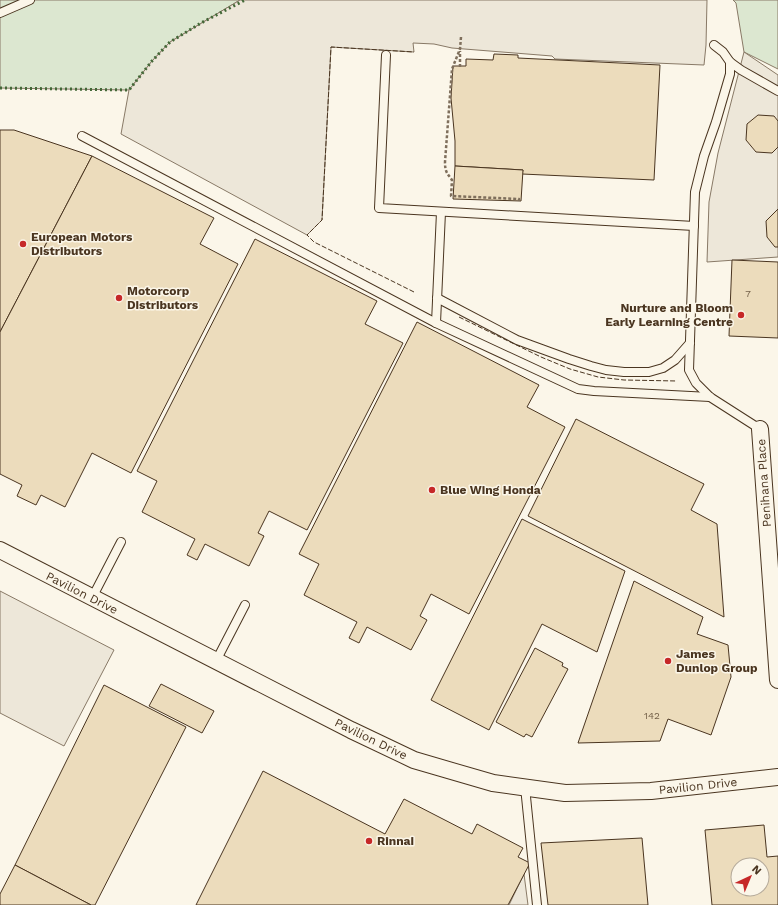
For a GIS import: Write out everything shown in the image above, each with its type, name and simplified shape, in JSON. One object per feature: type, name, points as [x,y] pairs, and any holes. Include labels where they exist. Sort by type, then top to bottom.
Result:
[{"type":"street","name":"Penihana Place","points":[[760,429],[778,680]]},
{"type":"street","name":"Pavilion Drive","points":[[0,550],[351,730],[414,760],[493,783],[565,793],[651,791],[778,777]]},
{"type":"lane","points":[[0,13],[30,0]]},
{"type":"lane","points":[[714,45],[723,52],[730,62],[741,70],[778,91]]},
{"type":"lane","points":[[386,55],[379,208],[694,226]]},
{"type":"lane","points":[[730,62],[730,74],[704,156],[695,192],[689,370],[696,383],[710,397],[760,429]]},
{"type":"lane","points":[[82,136],[436,323],[578,389],[710,397]]},
{"type":"lane","points":[[436,323],[442,212]]},
{"type":"lane","points":[[437,298],[517,340],[568,359],[606,370],[649,372],[663,368],[675,360],[690,343]]},
{"type":"lane","points":[[92,598],[121,542]]},
{"type":"lane","points":[[216,661],[245,605]]},
{"type":"lane","points":[[525,787],[537,905]]},
{"type":"path","points":[[460,67],[461,37]]},
{"type":"path","points":[[460,49],[452,69],[445,162],[446,172],[452,180],[451,196],[519,199],[519,201]]},
{"type":"green space","points":[[0,0],[240,0],[170,42],[152,61],[129,90],[0,88]]},
{"type":"green space","points":[[733,0],[778,0],[778,69],[744,52],[736,3]]},
{"type":"shaded area","points":[[240,0],[707,0],[704,65],[555,59],[552,56],[452,48],[434,44],[413,43],[414,52],[331,47],[322,220],[307,235],[121,134],[129,90],[152,61],[170,42]]},
{"type":"shaded area","points":[[744,52],[778,75],[778,257],[707,262],[709,202],[718,153]]},
{"type":"shaded area","points":[[0,591],[114,650],[64,746],[0,713]]},
{"type":"shaded area","points":[[524,874],[528,905],[509,905]]},
{"type":"building","points":[[494,54],[518,55],[518,58],[660,65],[654,180],[522,174],[523,170],[455,166],[455,141],[451,98],[453,66],[466,66],[466,59],[493,60]]},
{"type":"building","points":[[758,115],[774,116],[778,121],[778,147],[772,153],[756,152],[746,140],[747,124]]},
{"type":"building","name":"European Motors Distributors","points":[[0,130],[14,130],[92,156],[0,332]]},
{"type":"building","name":"Motorcorp Distributors","points":[[92,156],[214,218],[200,244],[238,264],[131,473],[92,453],[65,507],[41,495],[36,505],[17,496],[22,485],[0,474],[0,332]]},
{"type":"building","points":[[455,166],[523,170],[521,201],[453,199]]},
{"type":"building","points":[[778,209],[778,247],[775,247],[767,237],[766,221]]},
{"type":"building","points":[[255,239],[377,301],[365,324],[403,343],[307,530],[269,511],[258,533],[264,536],[249,566],[205,544],[197,560],[187,555],[195,539],[142,512],[157,481],[137,471]]},
{"type":"building","points":[[732,260],[778,262],[778,338],[729,336]]},
{"type":"building","name":"Blue Wing Honda","points":[[417,322],[539,385],[527,407],[565,427],[469,614],[431,594],[420,616],[427,620],[411,650],[367,627],[359,643],[349,638],[357,622],[304,595],[319,564],[299,554]]},
{"type":"building","points":[[576,419],[704,484],[691,510],[717,524],[724,617],[528,516]]},
{"type":"building","points":[[522,519],[625,571],[597,652],[542,624],[489,730],[431,700]]},
{"type":"building","name":"James Dunlop Group","points":[[634,581],[703,617],[697,634],[728,645],[731,677],[711,735],[668,719],[660,741],[578,743]]},
{"type":"building","points":[[535,648],[563,663],[562,666],[568,669],[532,737],[526,734],[524,737],[496,722]]},
{"type":"building","points":[[161,684],[214,711],[202,733],[149,706]]},
{"type":"building","points":[[104,685],[186,727],[95,905],[91,905],[15,865]]},
{"type":"building","name":"Rinnai","points":[[263,771],[385,834],[404,799],[472,834],[477,824],[523,848],[518,857],[530,863],[508,905],[196,905]]},
{"type":"building","points":[[764,825],[767,857],[778,856],[778,905],[712,905],[705,830]]},
{"type":"building","points":[[642,838],[648,905],[548,905],[541,843]]},
{"type":"building","points":[[15,865],[91,905],[0,905],[0,894]]},
{"type":"hedge","points":[[0,88],[129,90],[152,61],[170,42],[201,23],[245,0]]},
{"type":"fence","points":[[414,52],[331,47],[322,220],[307,235],[314,242],[414,292]]},
{"type":"fence","points":[[459,317],[541,357],[570,369],[598,377],[624,380],[677,381]]},
{"type":"place","name":"European Motors Distributors","points":[[23,244]]},
{"type":"place","name":"Motorcorp Distributors","points":[[119,298]]},
{"type":"place","name":"Nurture and Bloom Early Learning Centre","points":[[741,315]]},
{"type":"place","name":"Blue Wing Honda","points":[[432,490]]},
{"type":"place","name":"James Dunlop Group","points":[[668,661]]},
{"type":"place","name":"Rinnai","points":[[369,841]]}]
